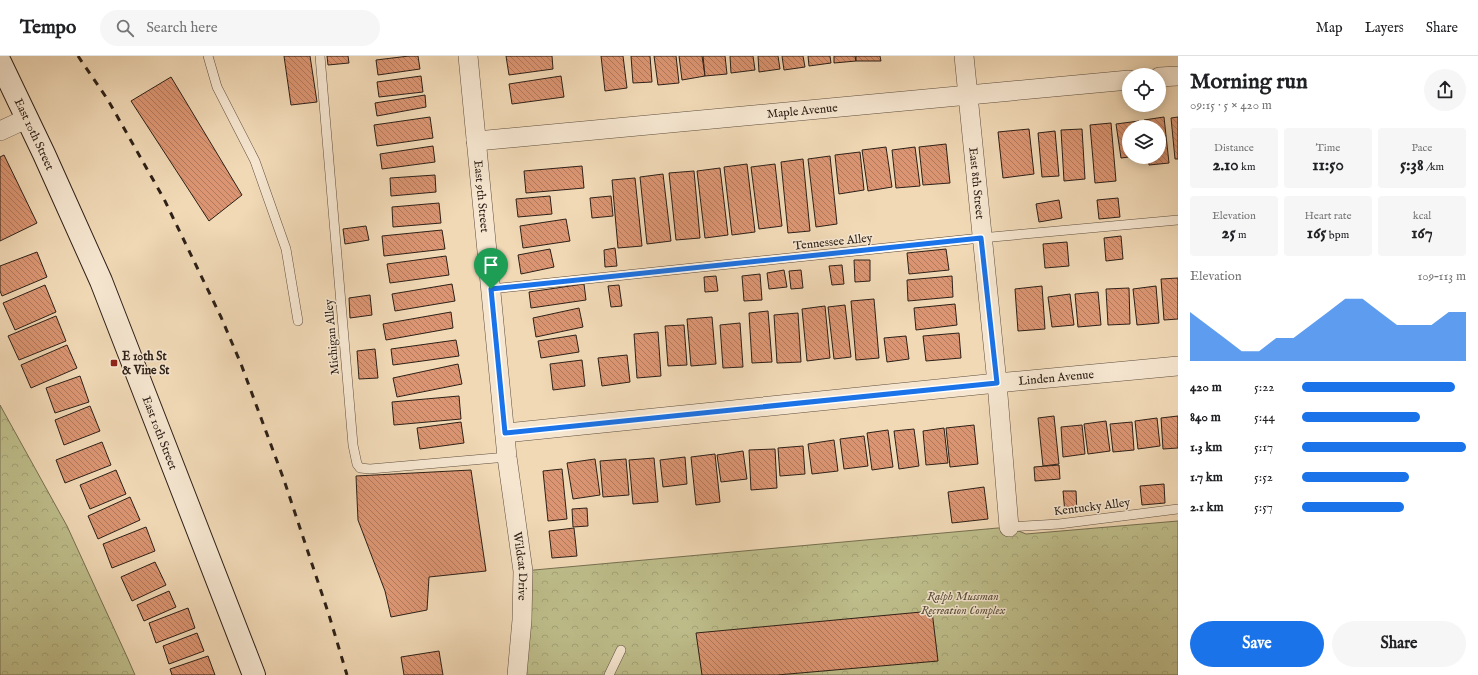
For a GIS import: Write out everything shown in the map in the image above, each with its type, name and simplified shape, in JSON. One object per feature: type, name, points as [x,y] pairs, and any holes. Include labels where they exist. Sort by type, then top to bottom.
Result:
[{"type":"main road","name":"East 10th Street","points":[[0,62],[44,154],[101,281],[254,675]]},
{"type":"street","name":"East 9th Street","points":[[468,56],[507,457]]},
{"type":"street","name":"East 8th Street","points":[[964,56],[981,238],[997,383],[1009,526]]},
{"type":"street","points":[[1166,77],[1178,76]]},
{"type":"street","name":"Maple Avenue","points":[[476,140],[1122,81]]},
{"type":"street","points":[[0,131],[26,119]]},
{"type":"street","name":"Linden Avenue","points":[[505,433],[1178,366]]},
{"type":"street","name":"Wildcat Drive","points":[[507,457],[523,571],[522,620],[517,675]]},
{"type":"lane","points":[[208,56],[217,87],[255,160],[286,249],[298,322]]},
{"type":"lane","name":"Michigan Alley","points":[[320,56],[353,445],[357,464],[360,468],[370,469],[507,457]]},
{"type":"lane","name":"Tennessee Alley","points":[[491,289],[981,238],[1178,220]]},
{"type":"lane","name":"Kentucky Alley","points":[[1009,526],[1059,524],[1178,509]]},
{"type":"lane","points":[[609,675],[621,650]]},
{"type":"green space","points":[[0,405],[67,526],[135,675],[0,675]]},
{"type":"green space","name":"Ralph Mussman Recreation Complex","points":[[1178,521],[1178,675],[517,675],[523,571],[1009,527],[1026,534]]},
{"type":"building","points":[[284,56],[310,56],[317,102],[291,105]]},
{"type":"building","points":[[327,56],[348,56],[349,63],[328,65]]},
{"type":"building","points":[[418,56],[420,69],[378,75],[376,60]]},
{"type":"building","points":[[506,56],[552,56],[553,69],[509,75]]},
{"type":"building","points":[[601,56],[623,56],[627,88],[605,91]]},
{"type":"building","points":[[631,56],[650,56],[652,82],[633,83]]},
{"type":"building","points":[[654,56],[676,56],[679,83],[658,85]]},
{"type":"building","points":[[679,56],[702,56],[705,76],[682,80]]},
{"type":"building","points":[[703,56],[725,56],[727,74],[705,76]]},
{"type":"building","points":[[730,56],[753,56],[755,70],[731,73]]},
{"type":"building","points":[[758,56],[778,56],[780,69],[759,72]]},
{"type":"building","points":[[782,56],[803,56],[805,67],[784,70]]},
{"type":"building","points":[[808,56],[830,56],[831,63],[809,66]]},
{"type":"building","points":[[834,56],[855,56],[856,61],[834,63]]},
{"type":"building","points":[[856,56],[880,56],[881,61],[856,61]]},
{"type":"building","points":[[421,76],[423,92],[379,97],[377,82]]},
{"type":"building","points":[[561,76],[564,97],[512,104],[509,84]]},
{"type":"building","points":[[171,77],[242,195],[209,221],[131,101]]},
{"type":"building","points":[[425,95],[426,107],[377,116],[375,103]]},
{"type":"building","points":[[430,117],[433,138],[377,146],[374,125]]},
{"type":"building","points":[[1164,117],[1164,120],[1144,120]]},
{"type":"building","points":[[1178,117],[1178,159],[1175,159],[1171,118]]},
{"type":"building","points":[[1111,123],[1116,181],[1095,183],[1090,125]]},
{"type":"building","points":[[1122,123],[1122,158],[1121,158],[1116,124]]},
{"type":"building","points":[[1029,129],[1034,174],[1003,178],[998,132]]},
{"type":"building","points":[[1082,129],[1085,179],[1064,181],[1061,130]]},
{"type":"building","points":[[1055,131],[1059,176],[1042,177],[1038,133]]},
{"type":"building","points":[[1166,135],[1169,163],[1166,163]]},
{"type":"building","points":[[946,144],[950,183],[923,185],[919,147]]},
{"type":"building","points":[[433,146],[435,162],[382,169],[380,154]]},
{"type":"building","points":[[886,147],[892,187],[868,191],[862,150]]},
{"type":"building","points":[[915,147],[920,186],[896,188],[892,150]]},
{"type":"building","points":[[860,152],[864,190],[839,194],[835,155]]},
{"type":"building","points":[[4,155],[37,223],[0,241],[0,157]]},
{"type":"building","points":[[830,156],[837,224],[816,227],[808,159]]},
{"type":"building","points":[[803,159],[810,231],[788,233],[781,162]]},
{"type":"building","points":[[747,164],[755,232],[732,235],[724,167]]},
{"type":"building","points":[[775,164],[782,226],[759,229],[751,167]]},
{"type":"building","points":[[582,166],[584,188],[526,193],[524,171]]},
{"type":"building","points":[[720,168],[728,235],[705,238],[697,171]]},
{"type":"building","points":[[694,171],[700,238],[676,240],[669,173]]},
{"type":"building","points":[[663,174],[671,241],[647,244],[640,177]]},
{"type":"building","points":[[435,175],[436,192],[391,196],[390,178]]},
{"type":"building","points":[[635,178],[642,246],[618,248],[612,180]]},
{"type":"building","points":[[550,196],[552,214],[518,217],[516,199]]},
{"type":"building","points":[[611,196],[613,216],[592,218],[590,198]]},
{"type":"building","points":[[1118,198],[1120,217],[1099,219],[1097,200]]},
{"type":"building","points":[[1059,200],[1062,218],[1039,222],[1036,204]]},
{"type":"building","points":[[439,203],[441,223],[393,227],[392,207]]},
{"type":"building","points":[[566,219],[570,241],[523,248],[520,226]]},
{"type":"building","points":[[366,226],[369,240],[345,244],[343,229]]},
{"type":"building","points":[[442,230],[445,249],[384,256],[382,236]]},
{"type":"building","points":[[1121,236],[1123,259],[1106,261],[1104,238]]},
{"type":"building","points":[[1067,242],[1069,266],[1045,268],[1043,244]]},
{"type":"building","points":[[615,248],[617,266],[605,267],[604,250]]},
{"type":"building","points":[[550,249],[554,267],[521,274],[518,255]]},
{"type":"building","points":[[946,249],[949,270],[909,274],[907,253]]},
{"type":"building","points":[[37,252],[47,277],[2,296],[0,291],[0,266]]},
{"type":"building","points":[[446,256],[449,275],[390,283],[387,264]]},
{"type":"building","points":[[854,260],[870,260],[870,281],[855,282]]},
{"type":"building","points":[[842,265],[844,284],[832,285],[829,266]]},
{"type":"building","points":[[784,270],[787,287],[769,289],[767,273]]},
{"type":"building","points":[[801,270],[803,288],[791,289],[789,271]]},
{"type":"building","points":[[760,274],[762,300],[744,301],[742,276]]},
{"type":"building","points":[[716,276],[718,291],[705,292],[704,277]]},
{"type":"building","points":[[952,276],[953,297],[908,301],[907,280]]},
{"type":"building","points":[[1178,278],[1178,319],[1164,320],[1161,279]]},
{"type":"building","points":[[452,284],[455,301],[395,311],[392,294]]},
{"type":"building","points":[[584,284],[586,300],[531,308],[529,292]]},
{"type":"building","points":[[45,285],[56,312],[15,330],[3,303]]},
{"type":"building","points":[[619,285],[622,306],[611,307],[608,286]]},
{"type":"building","points":[[1042,286],[1045,329],[1018,331],[1015,289]]},
{"type":"building","points":[[1156,286],[1159,323],[1137,325],[1133,289]]},
{"type":"building","points":[[1129,288],[1130,324],[1108,325],[1106,289]]},
{"type":"building","points":[[1098,292],[1101,325],[1078,327],[1075,294]]},
{"type":"building","points":[[1070,294],[1074,325],[1052,327],[1048,297]]},
{"type":"building","points":[[370,295],[372,315],[350,318],[349,298]]},
{"type":"building","points":[[874,299],[879,358],[856,360],[851,301]]},
{"type":"building","points":[[955,304],[957,325],[916,330],[914,308]]},
{"type":"building","points":[[845,305],[851,357],[834,359],[828,307]]},
{"type":"building","points":[[825,306],[830,358],[807,361],[802,309]]},
{"type":"building","points":[[579,308],[583,327],[536,337],[533,318]]},
{"type":"building","points":[[768,311],[772,362],[752,363],[749,313]]},
{"type":"building","points":[[451,312],[453,328],[386,340],[383,324]]},
{"type":"building","points":[[798,313],[801,362],[777,363],[774,315]]},
{"type":"building","points":[[56,316],[66,341],[19,360],[8,336]]},
{"type":"building","points":[[712,317],[716,364],[691,366],[687,319]]},
{"type":"building","points":[[740,323],[743,367],[723,368],[720,325]]},
{"type":"building","points":[[684,325],[687,365],[668,366],[665,326]]},
{"type":"building","points":[[658,332],[661,376],[637,378],[634,334]]},
{"type":"building","points":[[959,333],[961,358],[926,361],[923,336]]},
{"type":"building","points":[[576,335],[579,352],[541,358],[538,341]]},
{"type":"building","points":[[906,336],[909,359],[887,362],[884,338]]},
{"type":"building","points":[[456,340],[459,356],[393,365],[391,349]]},
{"type":"building","points":[[67,345],[77,368],[31,388],[21,365]]},
{"type":"building","points":[[375,349],[378,378],[359,379],[357,351]]},
{"type":"building","points":[[627,355],[630,382],[602,386],[598,358]]},
{"type":"building","points":[[582,360],[585,386],[553,390],[550,364]]},
{"type":"building","points":[[458,364],[462,384],[397,397],[393,378]]},
{"type":"building","points":[[80,376],[89,402],[55,413],[46,388]]},
{"type":"building","points":[[459,396],[461,419],[394,425],[392,402]]},
{"type":"building","points":[[90,406],[100,431],[64,445],[55,420]]},
{"type":"building","points":[[1054,416],[1059,464],[1043,466],[1038,418]]},
{"type":"building","points":[[1178,416],[1178,448],[1163,449],[1161,418]]},
{"type":"building","points":[[1157,418],[1160,446],[1138,449],[1135,421]]},
{"type":"building","points":[[1106,421],[1110,451],[1088,454],[1084,424]]},
{"type":"building","points":[[461,422],[464,443],[420,449],[417,428]]},
{"type":"building","points":[[1132,422],[1134,450],[1113,452],[1110,424]]},
{"type":"building","points":[[974,425],[978,464],[950,467],[946,428]]},
{"type":"building","points":[[1082,425],[1085,454],[1063,457],[1061,427]]},
{"type":"building","points":[[944,428],[948,463],[926,465],[923,431]]},
{"type":"building","points":[[914,429],[919,466],[899,469],[894,431]]},
{"type":"building","points":[[888,430],[893,467],[872,470],[867,433]]},
{"type":"building","points":[[864,436],[868,466],[844,469],[840,439]]},
{"type":"building","points":[[834,440],[838,471],[812,474],[808,444]]},
{"type":"building","points":[[102,442],[111,465],[65,483],[56,460]]},
{"type":"building","points":[[803,446],[805,474],[780,476],[778,448]]},
{"type":"building","points":[[775,449],[777,488],[751,490],[749,450]]},
{"type":"building","points":[[743,451],[747,479],[721,482],[717,455]]},
{"type":"building","points":[[715,454],[720,502],[696,505],[691,457]]},
{"type":"building","points":[[685,457],[687,484],[663,487],[660,460]]},
{"type":"building","points":[[654,458],[658,502],[633,504],[629,460]]},
{"type":"building","points":[[595,459],[600,495],[573,499],[567,463]]},
{"type":"building","points":[[626,459],[629,495],[603,497],[600,461]]},
{"type":"building","points":[[1059,465],[1060,479],[1035,481],[1034,467]]},
{"type":"building","points":[[562,469],[567,519],[548,521],[543,471]]},
{"type":"building","points":[[116,470],[126,494],[90,509],[80,485]]},
{"type":"building","points":[[471,470],[486,571],[429,577],[427,610],[391,617],[385,591],[358,520],[356,476]]},
{"type":"building","points":[[1164,484],[1165,503],[1142,505],[1140,486]]},
{"type":"building","points":[[984,487],[988,519],[952,523],[948,492]]},
{"type":"building","points":[[1063,491],[1076,491],[1077,513],[1065,513]]},
{"type":"building","points":[[130,497],[140,520],[98,539],[88,516]]},
{"type":"building","points":[[587,508],[588,526],[573,527],[572,509]]},
{"type":"building","points":[[146,527],[155,551],[112,568],[103,544]]},
{"type":"building","points":[[574,528],[577,556],[552,558],[549,531]]},
{"type":"building","points":[[155,562],[166,585],[132,601],[121,577]]},
{"type":"building","points":[[169,591],[176,607],[144,621],[137,605]]},
{"type":"building","points":[[188,608],[195,628],[156,643],[149,623]]},
{"type":"building","points":[[932,611],[938,661],[777,675],[702,675],[696,633]]},
{"type":"building","points":[[197,633],[204,651],[169,664],[163,646]]},
{"type":"building","points":[[439,651],[443,675],[404,675],[401,657]]},
{"type":"building","points":[[208,656],[215,675],[172,675],[170,669]]},
{"type":"railway","points":[[78,56],[108,100],[164,199],[221,317],[241,364],[284,480],[329,615],[347,675]]},
{"type":"place","name":"E 10th St & Vine St","points":[[114,363]]},
{"type":"route","points":[[981,238],[997,383],[505,433],[491,289],[981,238]]}]
